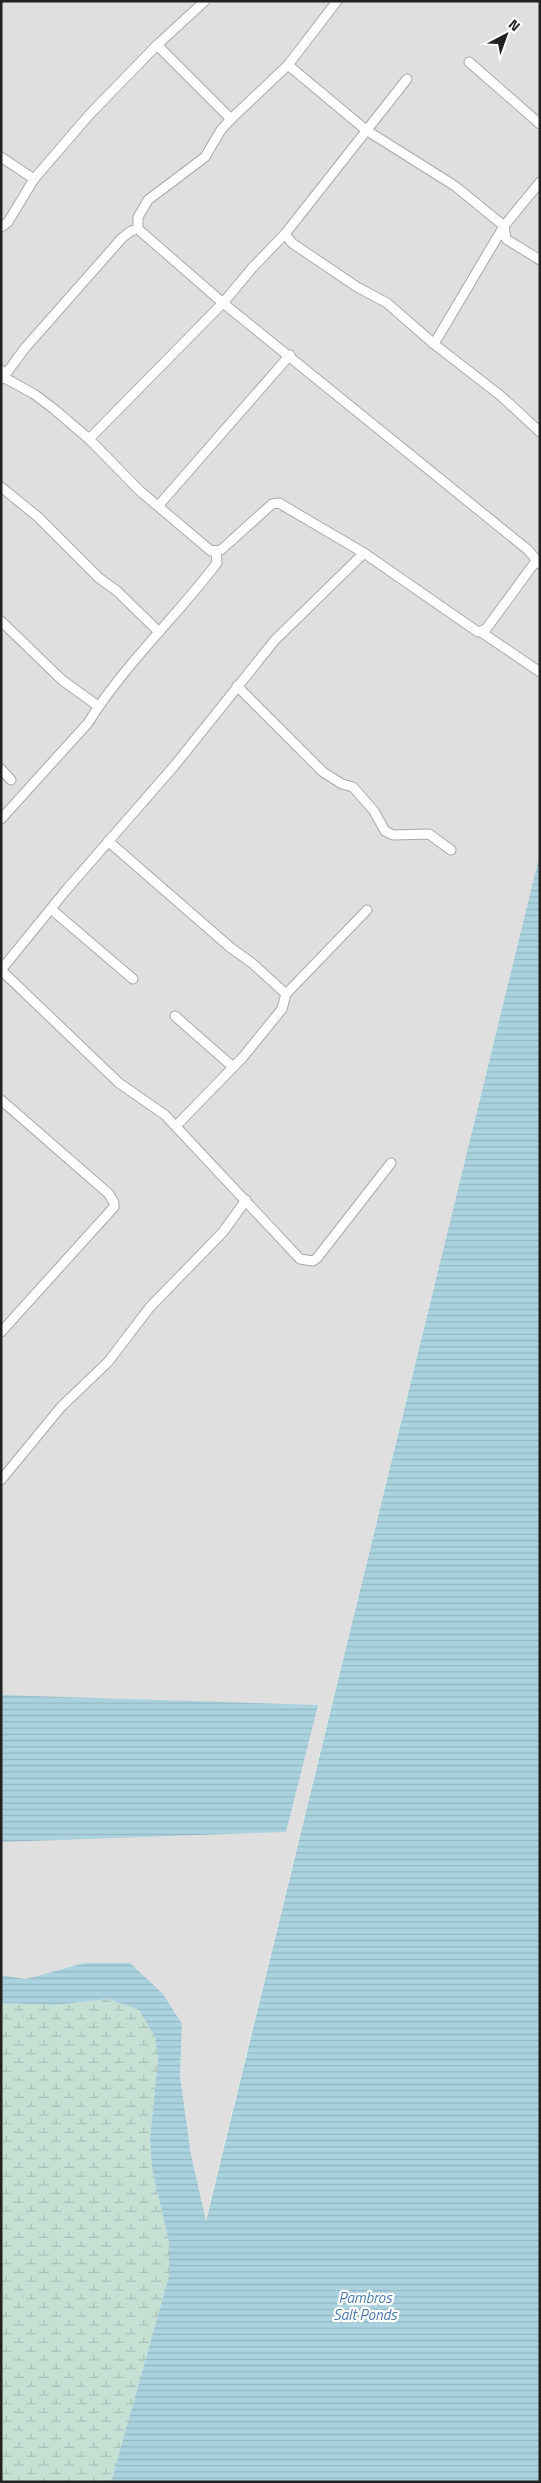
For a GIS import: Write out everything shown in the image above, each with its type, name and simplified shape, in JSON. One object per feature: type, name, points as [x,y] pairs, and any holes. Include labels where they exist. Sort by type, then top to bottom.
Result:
[{"type":"street","points":[[1,227],[8,222],[34,180],[89,115],[157,45],[205,1]]},
{"type":"street","points":[[138,229],[138,217],[148,200],[204,156],[221,130],[288,65],[337,1]]},
{"type":"street","points":[[157,45],[232,119]]},
{"type":"street","points":[[469,62],[540,124]]},
{"type":"street","points":[[288,65],[366,130],[454,186],[504,226],[506,240],[540,260]]},
{"type":"street","points":[[89,439],[223,302],[252,267],[285,234],[407,79]]},
{"type":"street","points":[[1,158],[34,180]]},
{"type":"street","points":[[434,344],[504,226],[540,182]]},
{"type":"street","points":[[481,632],[486,629],[538,563],[528,550],[223,302],[138,229],[131,230],[122,238],[2,375],[34,394],[89,439],[116,469],[206,548],[216,551],[228,545],[272,504],[279,503],[364,553],[472,629],[481,632],[540,672]]},
{"type":"street","points":[[285,234],[292,243],[357,287],[387,303],[434,344],[501,396],[540,432]]},
{"type":"street","points":[[159,505],[290,355]]},
{"type":"street","points":[[1,487],[38,517],[99,578],[117,591],[159,632]]},
{"type":"street","points":[[1,819],[88,723],[98,706],[159,632],[190,599],[217,563],[216,551]]},
{"type":"street","points":[[364,553],[275,640],[237,686],[201,735],[108,841],[1,970],[119,1083],[165,1115],[300,1259],[312,1261],[390,1163]]},
{"type":"street","points":[[1,622],[62,680],[98,706]]},
{"type":"street","points":[[237,686],[323,772],[342,784],[353,788],[374,811],[385,831],[392,835],[429,834],[452,850]]},
{"type":"street","points":[[1,769],[12,780]]},
{"type":"street","points":[[108,841],[286,994]]},
{"type":"street","points":[[51,909],[133,979]]},
{"type":"street","points":[[176,1126],[233,1067],[282,1009],[286,994],[367,910]]},
{"type":"street","points":[[175,1016],[233,1067]]},
{"type":"street","points":[[1,1100],[109,1194],[114,1203],[114,1207],[2,1331]]},
{"type":"street","points":[[1,1480],[61,1407],[108,1362],[150,1307],[223,1232],[246,1200]]},
{"type":"shaded area","points":[[1,1],[540,1],[540,853],[205,2222],[191,2155],[180,2076],[182,2025],[84,1963],[26,1979],[1,1975]]},
{"type":"green space","points":[[108,1999],[139,2010],[155,2037],[158,2060],[150,2138],[152,2169],[169,2242],[169,2276],[111,2482],[1,2482],[1,2003],[56,2005]]},
{"type":"water","name":"Pambros Salt Ponds","points":[[540,853],[540,2482],[111,2482],[169,2276],[169,2242],[152,2169],[150,2138],[158,2060],[155,2037],[139,2010],[108,1999],[56,2005],[1,2003],[1,1975],[26,1979],[84,1963],[130,1963],[163,1994],[182,2024],[180,2076],[191,2155],[206,2221]]},
{"type":"water","points":[[1,1695],[318,1705],[286,1832],[1,1842]]}]
